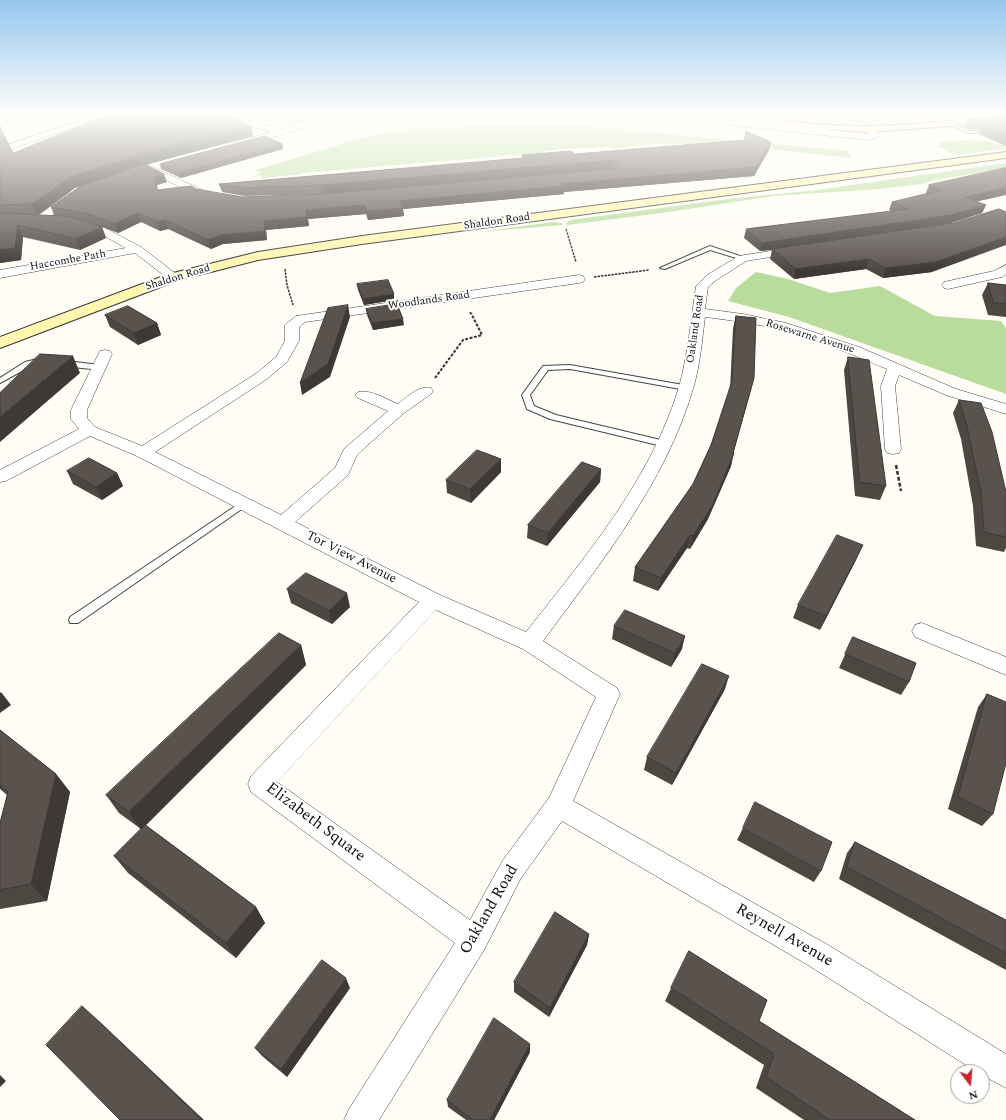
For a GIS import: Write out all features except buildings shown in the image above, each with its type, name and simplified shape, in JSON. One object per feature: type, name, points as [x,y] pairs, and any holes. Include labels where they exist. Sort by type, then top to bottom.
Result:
[{"type":"street","points":[[155,166],[145,169],[203,194],[224,198]]},
{"type":"street","name":"Shaldon Road","points":[[0,343],[174,277],[258,256],[362,240],[921,166]]},
{"type":"street","points":[[53,221],[35,220],[79,191]]},
{"type":"street","points":[[68,222],[101,230],[136,249],[174,277]]},
{"type":"street","name":"Oakland Road","points":[[530,643],[634,499],[666,444],[686,388],[692,360],[702,286],[711,278],[743,258],[813,248]]},
{"type":"street","name":"Haccombe Path","points":[[0,274],[136,249]]},
{"type":"street","points":[[948,285],[998,274],[1006,269]]},
{"type":"street","name":"Woodlands Road","points":[[301,319],[579,279]]},
{"type":"street","name":"Rosewarne Avenue","points":[[698,312],[742,318],[781,326],[854,350],[951,392],[1005,412]]},
{"type":"street","points":[[143,452],[262,376],[282,359],[292,341],[292,325],[301,319]]},
{"type":"street","points":[[0,477],[89,430],[79,419],[79,410],[102,360]]},
{"type":"street","points":[[893,449],[888,386],[895,367]]},
{"type":"street","points":[[283,523],[342,471],[350,453],[399,410],[426,391]]},
{"type":"street","points":[[363,395],[399,410]]},
{"type":"street","name":"Tor View Avenue","points":[[89,430],[143,452],[434,600],[530,643],[610,694]]},
{"type":"street","name":"Elizabeth Square","points":[[434,600],[260,784],[474,940]]},
{"type":"street","points":[[922,631],[1006,666]]},
{"type":"street","name":"Oakland Road","points":[[360,1120],[474,940],[512,869],[558,806],[610,694]]},
{"type":"street","name":"Reynell Avenue","points":[[558,806],[818,955],[1006,1072]]},
{"type":"lane","points":[[663,268],[710,248],[743,258]]},
{"type":"lane","points":[[0,381],[28,364],[40,359],[53,359],[78,365],[102,360]]},
{"type":"lane","points":[[666,444],[553,417],[530,408],[526,395],[546,368],[552,367],[570,367],[686,388]]},
{"type":"lane","points":[[74,620],[243,504]]},
{"type":"path","points":[[560,214],[573,248],[579,279],[663,268]]},
{"type":"path","points":[[279,252],[285,268],[291,302],[301,319]]},
{"type":"path","points":[[426,391],[464,340],[482,335],[461,296]]},
{"type":"path","points":[[893,449],[901,491]]},
{"type":"green space","points":[[267,166],[382,166],[262,178],[262,175],[252,176],[261,173],[259,171],[243,175],[257,171],[255,170]]},
{"type":"green space","points":[[983,166],[1006,166],[1006,169],[941,179],[943,180],[938,179],[921,184],[878,189],[774,196],[662,213],[567,225],[566,223],[571,220],[728,199],[817,190]]},
{"type":"green space","points":[[553,222],[562,223],[562,225],[479,232]]},
{"type":"green space","points":[[756,272],[788,279],[830,293],[880,286],[935,316],[1001,321],[1006,328],[1006,394],[789,317],[728,301],[736,288]]}]
